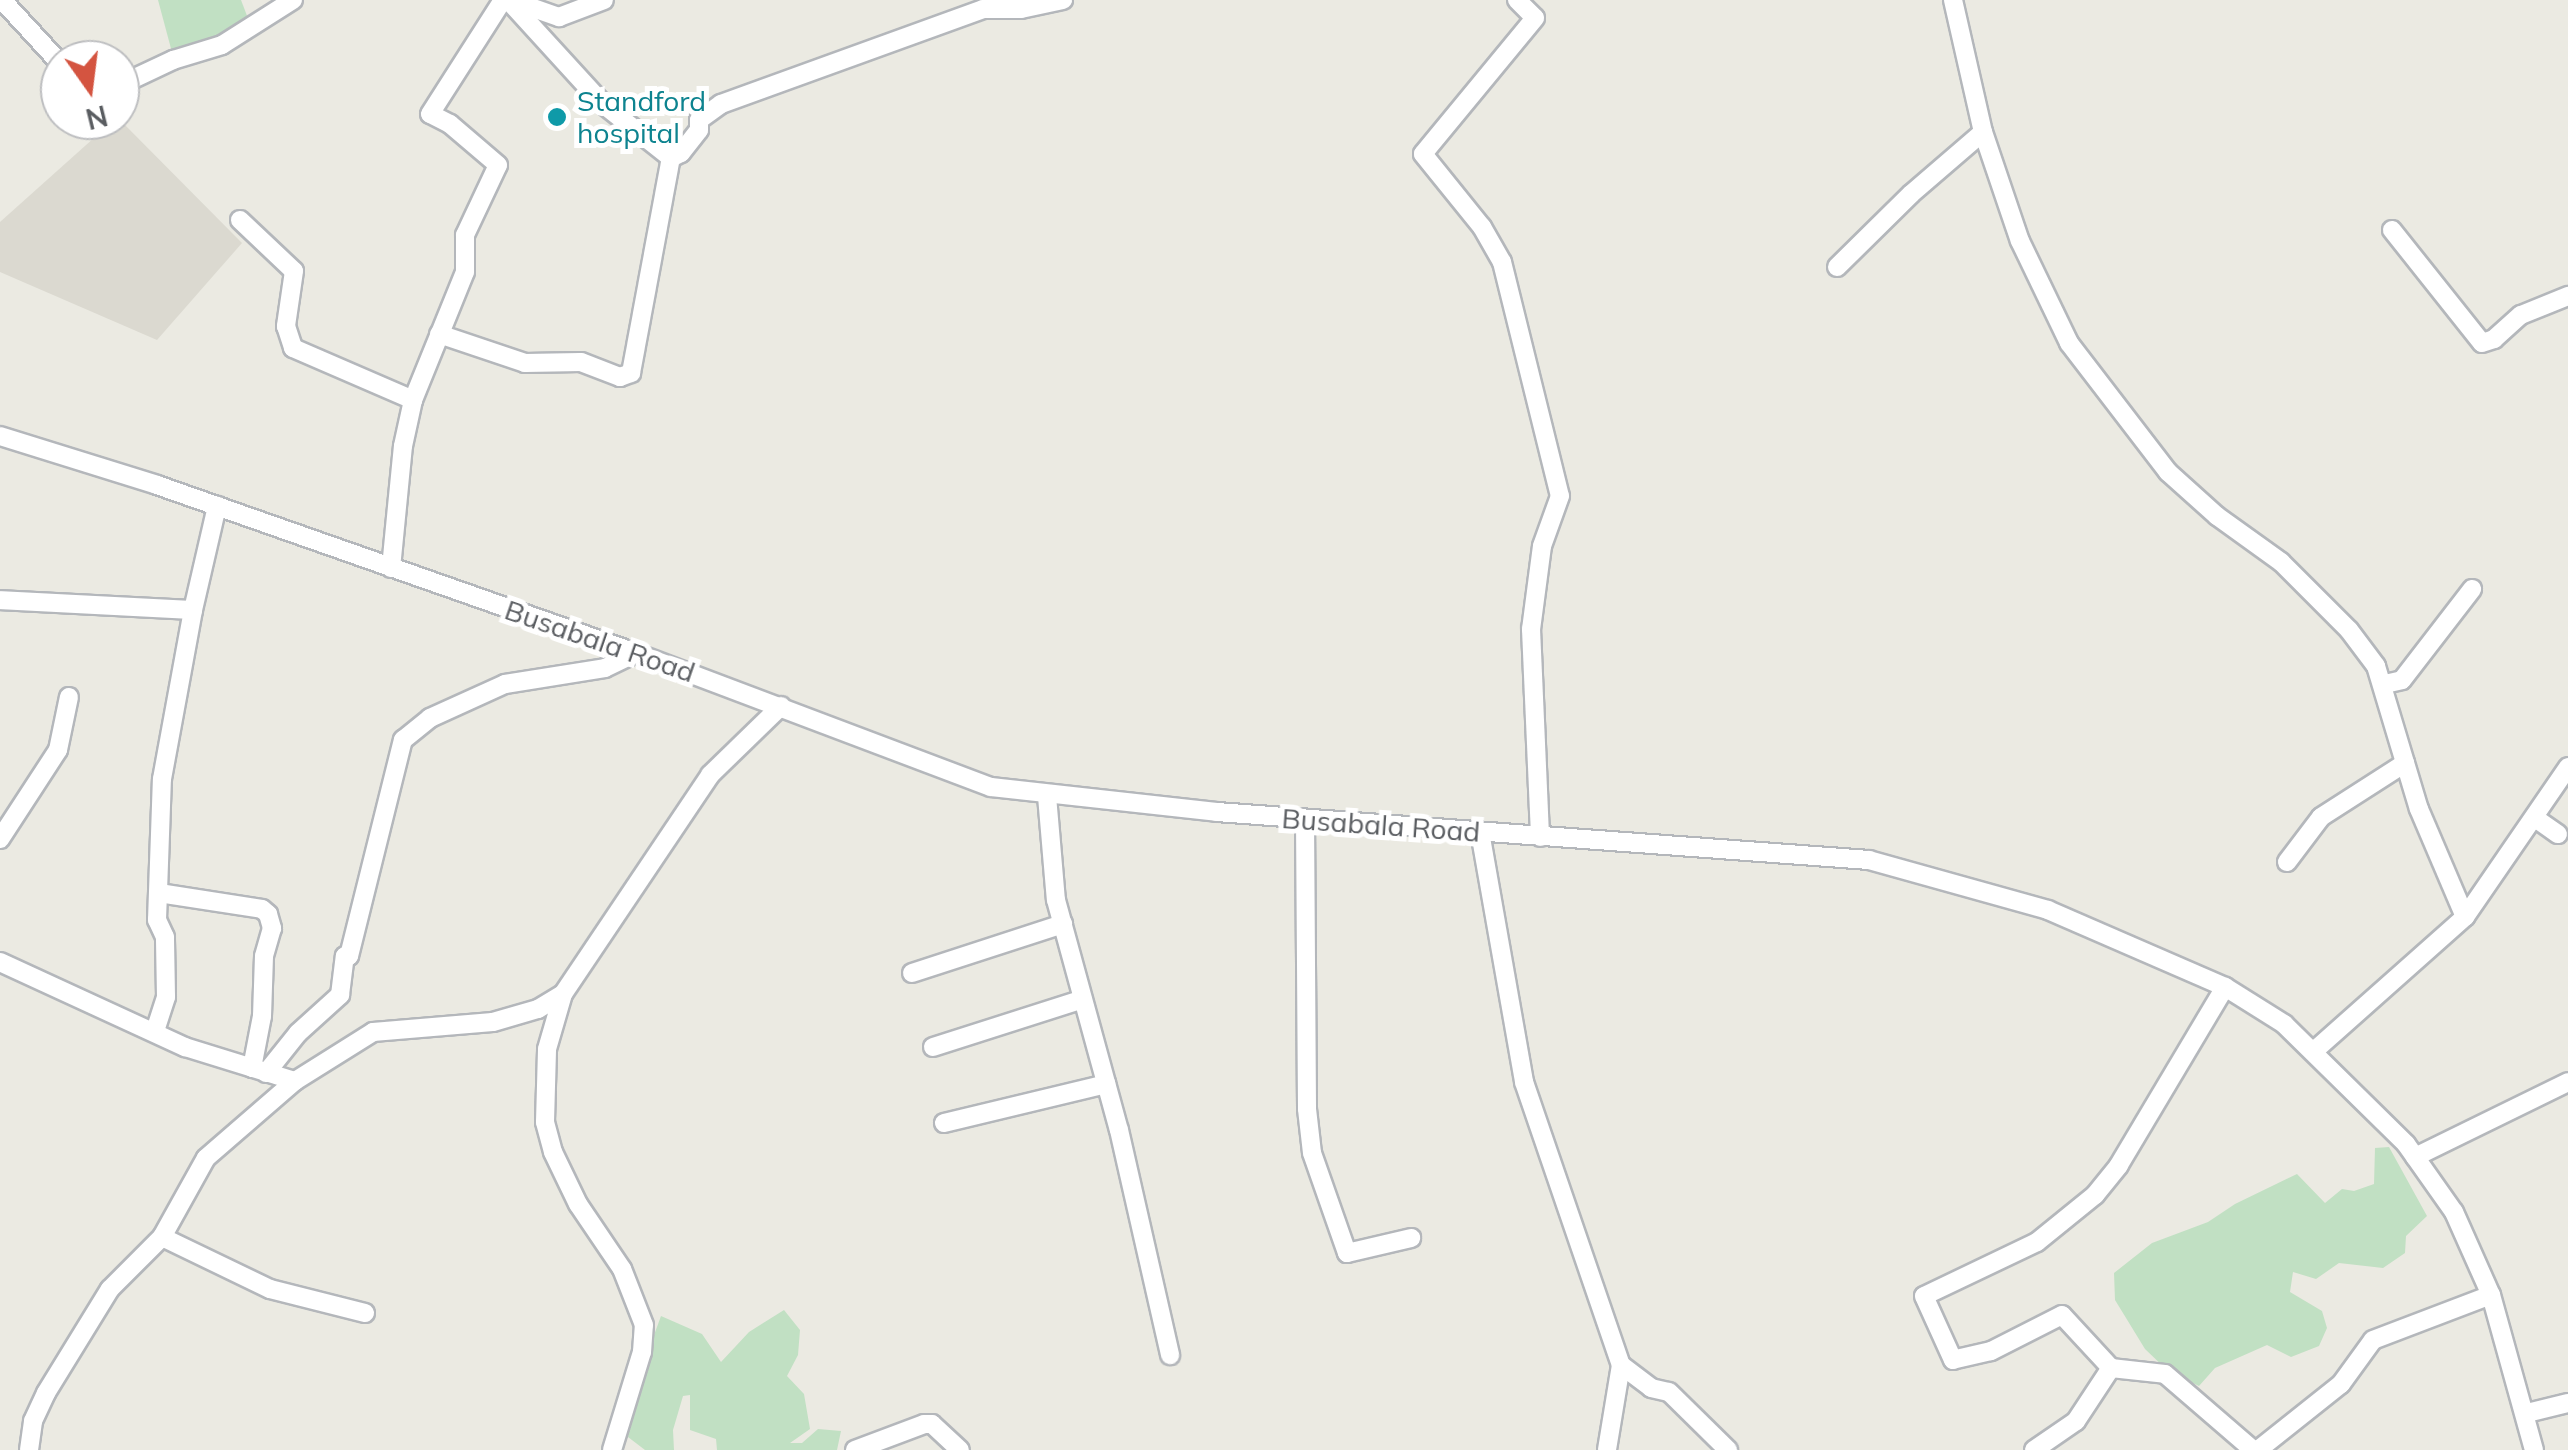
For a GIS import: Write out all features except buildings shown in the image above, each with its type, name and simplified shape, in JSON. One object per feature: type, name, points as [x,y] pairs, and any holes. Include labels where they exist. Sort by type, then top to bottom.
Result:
[{"type":"street","points":[[2,0],[40,41]]},
{"type":"street","points":[[140,76],[173,60],[222,45],[293,0]]},
{"type":"street","points":[[508,0],[546,16],[559,17],[604,0]]},
{"type":"street","points":[[508,0],[604,105],[671,158]]},
{"type":"street","points":[[391,568],[403,446],[414,400],[465,272],[465,235],[498,165],[450,124],[430,114],[508,0]]},
{"type":"street","points":[[671,158],[681,153],[699,130],[699,120],[722,104],[968,14],[1063,0]]},
{"type":"street","points":[[1517,0],[1534,18],[1423,154],[1502,262],[1560,496],[1542,546],[1531,629],[1540,837]]},
{"type":"street","points":[[1953,0],[1983,132],[2020,242],[2070,343],[2168,472],[2217,516],[2281,562],[2349,630],[2384,684],[2438,860],[2465,917]]},
{"type":"street","points":[[1837,266],[1911,194],[1983,132]]},
{"type":"street","points":[[439,334],[525,363],[582,362],[620,377],[632,373],[671,158]]},
{"type":"street","points":[[240,220],[294,271],[286,326],[293,348],[414,400]]},
{"type":"street","points":[[2392,230],[2482,342],[2546,302],[2568,296]]},
{"type":"street","name":"Busabala Road","points":[[0,436],[218,506],[636,653],[991,788],[1305,819],[1870,860],[1954,880],[2048,910],[2225,987],[2284,1024],[2415,1157],[2454,1212],[2491,1295],[2534,1450]]},
{"type":"street","points":[[155,1031],[166,997],[165,937],[158,920],[162,779],[218,506]]},
{"type":"street","points":[[2384,684],[2402,680],[2472,590]]},
{"type":"street","points":[[0,600],[194,610]]},
{"type":"street","points":[[259,1070],[340,996],[344,956],[349,956],[402,740],[430,718],[505,684],[606,668],[636,653]]},
{"type":"street","points":[[0,839],[58,750],[68,696]]},
{"type":"street","points":[[612,1450],[642,1352],[644,1326],[622,1269],[565,1180],[548,1135],[544,1072],[564,994],[710,775],[781,706]]},
{"type":"street","points":[[2287,862],[2321,817],[2406,763]]},
{"type":"street","points":[[2314,1051],[2465,917],[2568,767]]},
{"type":"street","points":[[1047,796],[1056,900],[1106,1084],[1170,1355]]},
{"type":"street","points":[[2535,818],[2558,834]]},
{"type":"street","points":[[1305,819],[1307,1109],[1312,1153],[1346,1252],[1411,1238]]},
{"type":"street","points":[[1480,832],[1524,1082],[1620,1366],[1607,1450]]},
{"type":"street","points":[[158,894],[262,909],[268,914],[272,928],[264,956],[259,1070]]},
{"type":"street","points":[[912,973],[1063,924]]},
{"type":"street","points":[[0,962],[203,1054],[295,1081]]},
{"type":"street","points":[[2225,987],[2119,1166],[2095,1195],[2037,1242],[1924,1296],[1953,1360],[1991,1351],[2062,1315],[2111,1368],[2165,1374],[2256,1450],[2341,1384],[2373,1340],[2491,1295]]},
{"type":"street","points":[[29,1450],[33,1421],[64,1360],[110,1289],[162,1236],[206,1158],[295,1081],[373,1032],[517,1017],[564,994]]},
{"type":"street","points":[[933,1048],[1083,998]]},
{"type":"street","points":[[2415,1157],[2568,1082]]},
{"type":"street","points":[[944,1123],[1106,1084]]},
{"type":"street","points":[[162,1236],[270,1288],[366,1313]]},
{"type":"street","points":[[1620,1366],[1651,1388],[1669,1392],[1728,1450]]},
{"type":"street","points":[[2034,1450],[2076,1421],[2111,1368]]},
{"type":"street","points":[[2526,1414],[2568,1403]]},
{"type":"street","points":[[855,1450],[924,1424],[932,1424],[960,1450]]},
{"type":"shaded area","points":[[92,140],[140,140],[242,243],[157,340],[0,272],[0,222]]},
{"type":"green space","points":[[158,0],[241,0],[249,21],[173,56]]},
{"type":"green space","points":[[2389,1147],[2427,1216],[2406,1236],[2405,1253],[2383,1268],[2339,1263],[2316,1279],[2293,1272],[2290,1292],[2322,1311],[2327,1328],[2319,1346],[2291,1357],[2267,1345],[2215,1368],[2199,1386],[2168,1371],[2145,1349],[2115,1300],[2114,1273],[2152,1243],[2208,1222],[2235,1204],[2297,1174],[2325,1203],[2342,1189],[2354,1191],[2374,1184],[2375,1148]]},
{"type":"green space","points":[[784,1310],[800,1330],[798,1355],[787,1376],[804,1394],[810,1429],[790,1443],[802,1443],[818,1429],[841,1431],[837,1450],[717,1450],[716,1439],[690,1430],[690,1395],[683,1396],[673,1430],[674,1450],[645,1450],[628,1437],[631,1398],[661,1316],[702,1334],[721,1362],[749,1332]]},
{"type":"place","name":"Standford hospital","points":[[557,117]]}]
